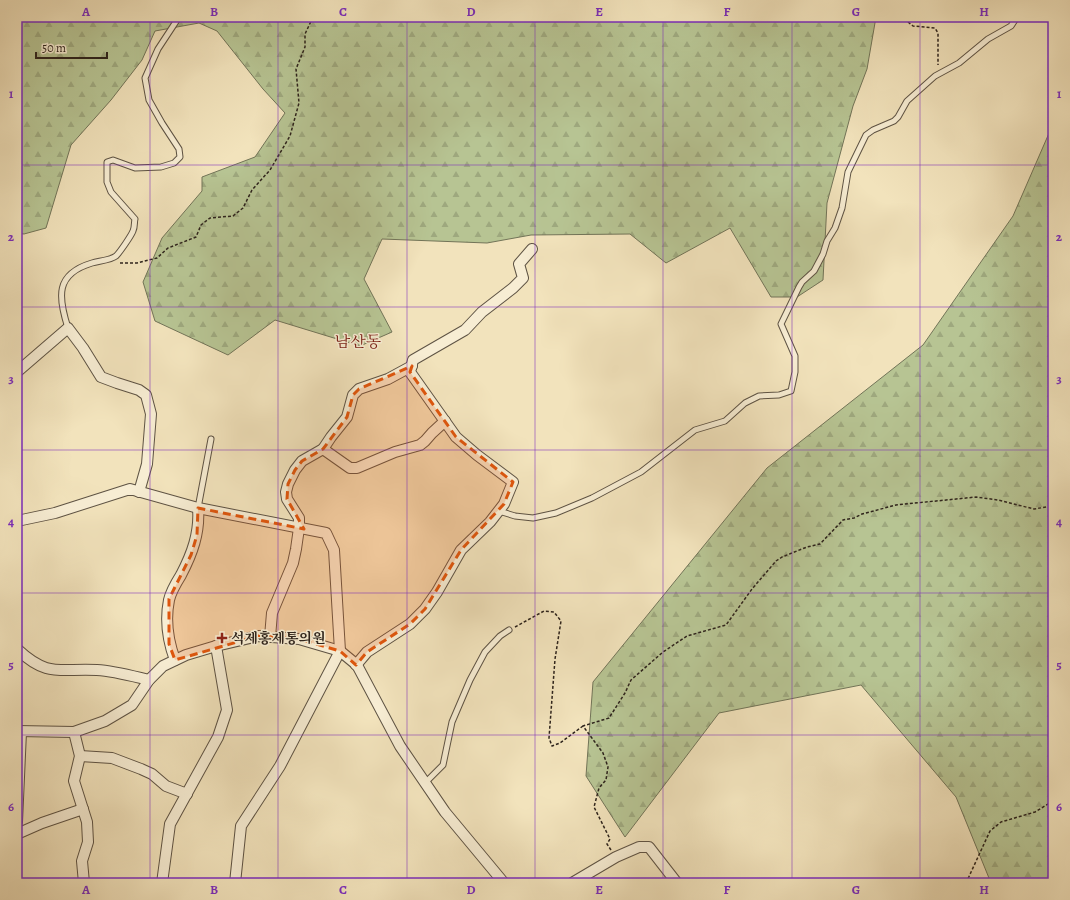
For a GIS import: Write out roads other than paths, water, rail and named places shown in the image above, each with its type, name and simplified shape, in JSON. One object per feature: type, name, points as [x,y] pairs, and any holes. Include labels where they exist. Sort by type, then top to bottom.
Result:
[{"type":"street","points":[[356,665],[367,652],[410,624],[425,609],[461,550],[476,537],[504,504],[513,482],[456,437],[410,372],[413,360],[465,330],[482,312],[513,288],[523,278],[519,264],[532,249]]},
{"type":"street","points":[[17,372],[68,328],[83,348],[101,377],[139,390],[146,395],[151,414],[146,464],[139,492]]},
{"type":"street","points":[[270,636],[272,613],[293,563],[299,528],[299,518],[287,499],[286,492],[295,470],[302,461],[323,449],[347,417],[352,395],[359,389],[388,378],[412,366]]},
{"type":"street","points":[[323,449],[350,468],[356,468],[408,447],[420,445],[445,421]]},
{"type":"street","points":[[17,521],[56,513],[130,490],[198,508],[326,533],[334,550],[340,651],[280,766],[241,826],[235,883]]},
{"type":"street","points":[[175,660],[169,644],[169,599],[191,555],[197,535],[199,520],[198,508]]},
{"type":"street","points":[[17,822],[19,732],[74,732],[105,721],[132,705],[149,680],[163,666],[186,654],[258,636],[299,639],[340,651],[356,665],[400,746],[424,784],[445,812],[504,883]]},
{"type":"street","points":[[162,883],[170,824],[218,737],[227,710],[216,646]]},
{"type":"street","points":[[17,649],[34,664],[44,668],[63,671],[98,670],[149,680]]},
{"type":"street","points":[[74,732],[80,756],[74,782],[87,822],[88,842],[82,860],[84,883]]},
{"type":"street","points":[[80,756],[112,758],[141,768],[152,774],[166,786],[187,794]]},
{"type":"street","points":[[17,834],[42,823],[83,809]]},
{"type":"street","points":[[572,883],[616,857],[639,847],[649,847],[677,883]]},
{"type":"lane","points":[[68,328],[62,309],[64,280],[73,271],[86,265],[115,256],[134,230],[135,219],[111,192],[107,182],[106,162],[113,160],[135,168],[161,167],[174,163],[180,158],[180,149],[162,123],[149,100],[145,78],[158,49],[179,17]]},
{"type":"lane","points":[[499,511],[515,516],[533,518],[556,513],[592,498],[642,472],[695,430],[725,421],[744,403],[759,396],[779,395],[791,391],[795,372],[795,356],[781,324],[799,287],[814,270],[823,254],[827,241],[835,228],[842,208],[848,172],[862,141],[866,135],[873,130],[894,121],[907,101],[935,76],[960,63],[988,38],[1011,26],[1017,17]]},
{"type":"lane","points":[[198,508],[211,439]]},
{"type":"lane","points":[[424,784],[443,765],[452,722],[470,680],[485,652],[500,636],[509,630]]},
{"type":"place","name":"석제홍제통의원","points":[[222,638]]},
{"type":"district","name":"남산동","points":[[358,341]]}]
